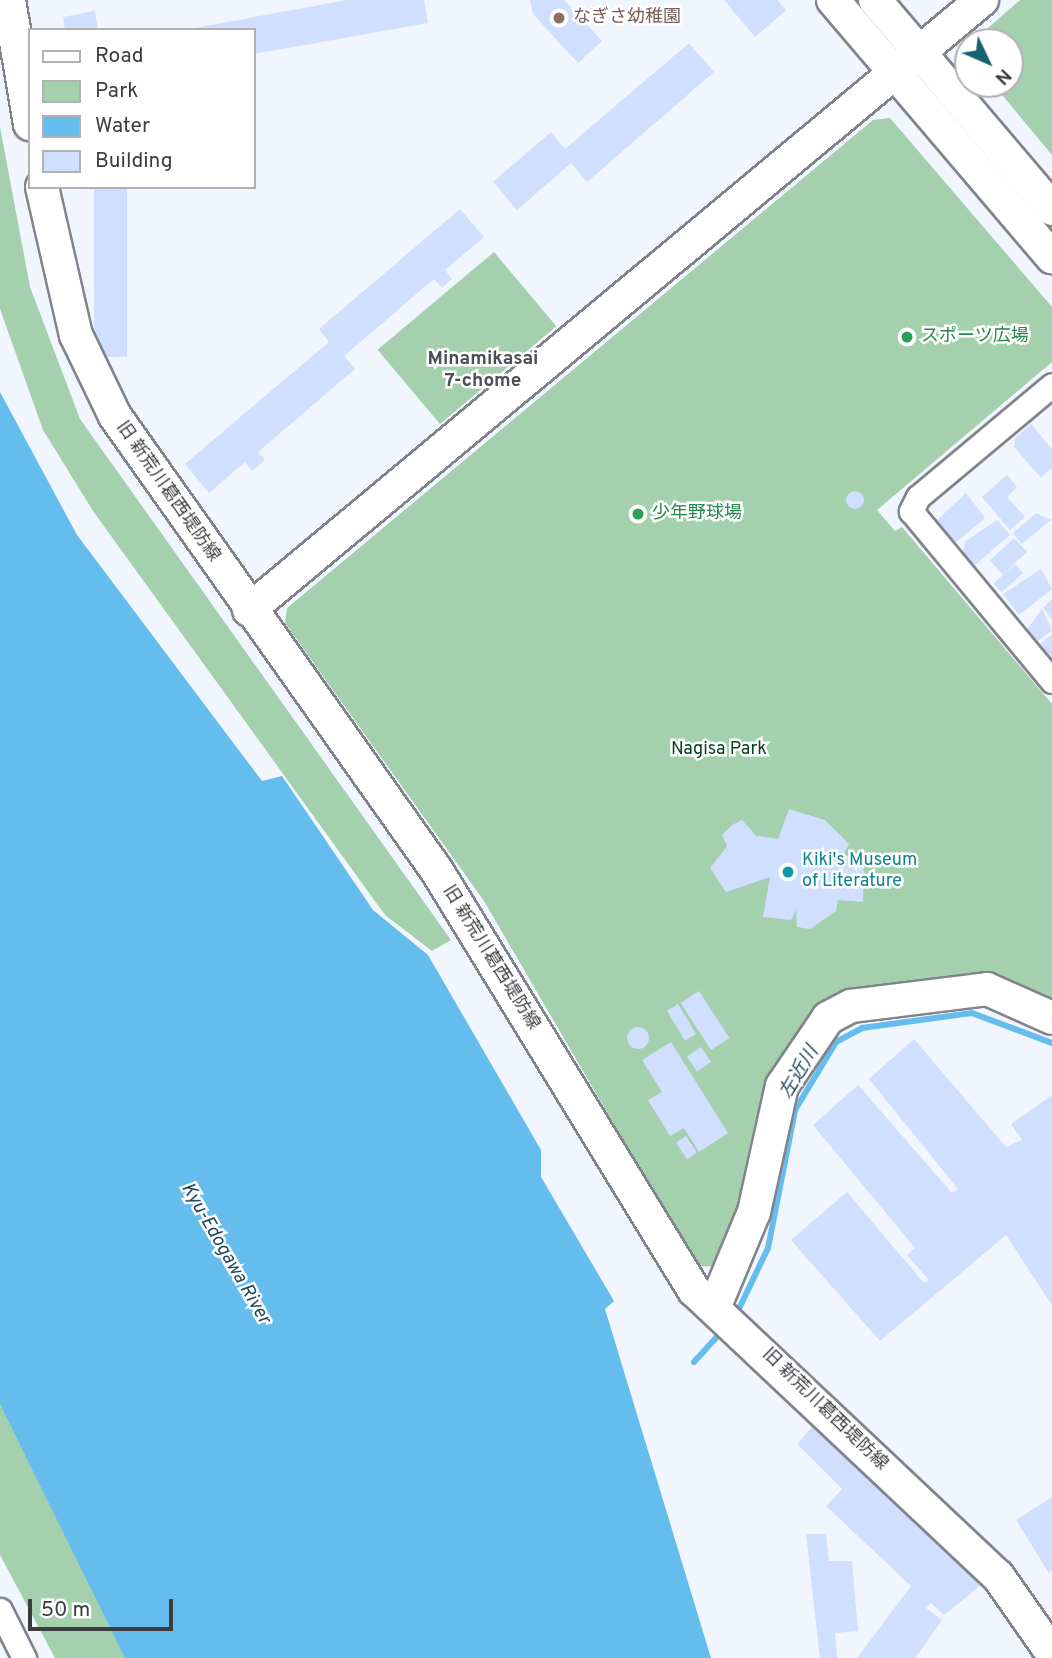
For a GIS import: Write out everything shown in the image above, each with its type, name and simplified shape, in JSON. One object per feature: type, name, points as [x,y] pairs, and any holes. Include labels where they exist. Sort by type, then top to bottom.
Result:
[{"type":"street","points":[[9,0],[28,112]]},
{"type":"street","points":[[833,0],[1052,257]]},
{"type":"street","points":[[875,0],[1052,209]]},
{"type":"street","points":[[249,610],[982,0]]},
{"type":"street","name":"旧 新荒川葛西堤防線","points":[[42,189],[62,290],[93,377],[130,441],[437,871],[686,1278],[714,1308],[998,1576],[1052,1653]]},
{"type":"street","points":[[1052,386],[918,497],[911,511],[1052,681]]},
{"type":"street","points":[[714,1308],[754,1212],[782,1086],[828,1018],[851,1006],[987,989],[1052,1018]]},
{"type":"street","points":[[0,1610],[14,1649]]},
{"type":"green space","points":[[1020,0],[1052,0],[1052,155],[1005,98],[1024,98],[1024,28],[988,28]]},
{"type":"green space","name":"Nagisa Park","points":[[890,118],[1052,307],[1052,362],[877,510],[895,531],[902,527],[1052,704],[1052,1007],[987,980],[822,1010],[742,1205],[725,1265],[697,1267],[484,901],[285,623],[287,608],[873,120]]},
{"type":"green space","points":[[0,127],[30,287],[80,419],[451,940],[432,951],[385,915],[93,511],[43,430],[0,309]]},
{"type":"green space","points":[[494,252],[556,326],[440,424],[378,350]]},
{"type":"green space","points":[[0,1380],[143,1658],[55,1658],[0,1555]]},
{"type":"water","name":"Kyu-Edogawa River","points":[[0,392],[77,535],[262,781],[282,776],[373,910],[428,955],[541,1150],[541,1177],[614,1301],[605,1309],[711,1658],[125,1658],[0,1404]]},
{"type":"building","points":[[347,0],[424,0],[428,23],[256,54],[256,28],[195,28]]},
{"type":"building","points":[[530,0],[564,0],[602,41],[578,63],[533,14]]},
{"type":"building","points":[[724,0],[777,0],[786,10],[755,37]]},
{"type":"building","points":[[95,11],[98,28],[65,28],[63,17]]},
{"type":"building","points":[[689,43],[714,72],[587,182],[571,163],[517,210],[493,182],[551,132],[565,149]]},
{"type":"building","points":[[94,189],[127,189],[127,357],[94,357]]},
{"type":"building","points":[[460,209],[484,237],[445,270],[452,279],[442,288],[434,279],[344,356],[355,369],[258,452],[265,460],[252,471],[245,462],[209,493],[185,464],[329,342],[319,329]]},
{"type":"building","points":[[1031,424],[1052,449],[1052,468],[1041,478],[1014,447],[1015,438]]},
{"type":"building","points":[[1007,475],[1017,487],[1007,497],[1025,517],[1010,530],[982,497]]},
{"type":"building","points":[[851,491],[859,491],[864,500],[862,507],[851,509],[846,504],[846,496]]},
{"type":"building","points":[[966,493],[985,518],[955,543],[935,522]]},
{"type":"building","points":[[1036,513],[1051,520],[1022,544],[1013,533]]},
{"type":"building","points":[[997,520],[1010,535],[975,565],[962,553],[966,541]]},
{"type":"building","points":[[1014,538],[1027,552],[1003,574],[990,561]]},
{"type":"building","points":[[1015,564],[1023,573],[1001,592],[993,583]]},
{"type":"building","points":[[1041,569],[1052,589],[1019,615],[1003,594]]},
{"type":"building","points":[[1052,599],[1052,619],[1043,608]]},
{"type":"building","points":[[1042,609],[1052,630],[1036,643],[1026,631]]},
{"type":"building","points":[[1051,635],[1052,637],[1052,663],[1038,646]]},
{"type":"building","name":"Kiki's Museum of Literature","points":[[789,809],[825,820],[849,844],[843,855],[864,858],[863,902],[838,900],[836,911],[810,929],[797,927],[796,910],[791,920],[763,917],[770,877],[726,892],[710,868],[727,846],[722,835],[732,825],[742,820],[756,836],[778,839]]},
{"type":"building","points":[[699,991],[729,1038],[711,1050],[681,1003]]},
{"type":"building","points":[[678,1004],[696,1034],[685,1041],[667,1011]]},
{"type":"building","points":[[634,1027],[642,1027],[649,1034],[649,1042],[642,1049],[634,1049],[627,1042],[627,1034]]},
{"type":"building","points":[[914,1039],[1006,1147],[1022,1140],[1011,1124],[1052,1095],[1052,1305],[1006,1235],[880,1341],[791,1240],[847,1192],[924,1283],[929,1280],[907,1255],[915,1248],[813,1125],[858,1085],[952,1193],[958,1189],[869,1079]]},
{"type":"building","points":[[671,1042],[728,1133],[699,1152],[684,1128],[670,1136],[648,1100],[662,1092],[642,1060]]},
{"type":"building","points":[[701,1047],[711,1062],[697,1071],[687,1057]]},
{"type":"building","points":[[686,1136],[697,1153],[687,1159],[676,1143]]},
{"type":"building","points":[[813,1426],[981,1585],[944,1615],[931,1603],[926,1608],[942,1620],[915,1658],[857,1658],[911,1586],[826,1506],[842,1489],[797,1444]]},
{"type":"building","points":[[1052,1497],[1052,1570],[1049,1573],[1016,1520]]},
{"type":"building","points":[[806,1534],[826,1534],[829,1561],[852,1561],[858,1631],[835,1633],[837,1658],[820,1658]]},
{"type":"waterway","name":"左近川","points":[[735,1317],[768,1248],[795,1110],[836,1042],[862,1028],[972,1013],[1052,1043]]},
{"type":"waterway","name":"左近川","points":[[694,1362],[723,1330]]},
{"type":"place","name":"なぎさ幼稚園","points":[[559,18]]},
{"type":"place","name":"スポーツ広場","points":[[907,337]]},
{"type":"place","name":"少年野球場","points":[[638,514]]},
{"type":"place","name":"Kiki's Museum of Literature","points":[[788,872]]},
{"type":"district","name":"Minamikasai 7-chome","points":[[483,371]]}]
